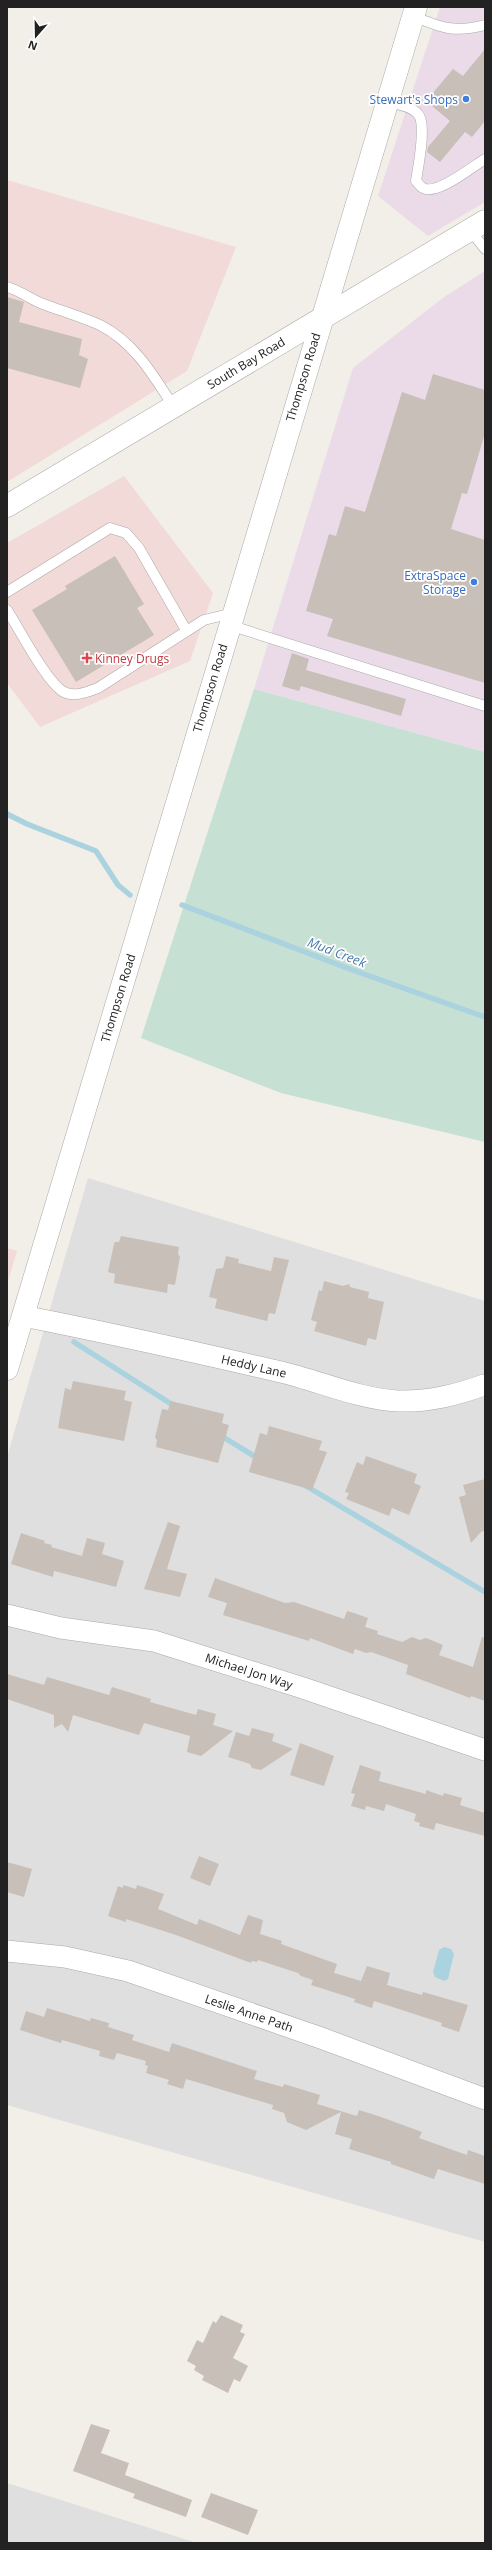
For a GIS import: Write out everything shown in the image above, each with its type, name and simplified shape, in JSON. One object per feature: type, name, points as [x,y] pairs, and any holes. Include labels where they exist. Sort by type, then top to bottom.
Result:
[{"type":"street","name":"Thompson Road","points":[[7,1370],[414,11]]},
{"type":"street","name":"South Bay Road","points":[[7,506],[477,226]]},
{"type":"street","name":"Heddy Lane","points":[[23,1316],[166,1345],[368,1396],[397,1401],[424,1400],[450,1396],[484,1385]]},
{"type":"street","name":"Michael Jon Way","points":[[7,1615],[61,1628],[154,1641],[303,1688],[485,1750]]},
{"type":"street","name":"Leslie Anne Path","points":[[7,1951],[65,1957],[128,1971],[321,2038],[485,2099]]},
{"type":"lane","points":[[414,11],[440,28],[470,29],[485,25]]},
{"type":"lane","points":[[387,102],[413,109],[419,115],[422,124],[416,181],[423,188],[431,189],[442,186],[484,160]]},
{"type":"lane","points":[[477,226],[485,249]]},
{"type":"lane","points":[[7,287],[23,292],[35,301],[101,326],[118,338],[146,363],[173,406]]},
{"type":"lane","points":[[7,592],[110,528],[126,533],[139,548],[186,630]]},
{"type":"lane","points":[[7,610],[51,680],[63,692],[79,695],[98,688],[186,630],[204,620],[231,619],[485,706]]},
{"type":"shaded area","points":[[440,7],[485,7],[485,202],[428,236],[378,196]]},
{"type":"shaded area","points":[[7,180],[236,247],[187,371],[7,482]]},
{"type":"shaded area","points":[[485,271],[485,752],[254,689],[353,368],[444,297]]},
{"type":"shaded area","points":[[124,476],[213,593],[190,661],[40,727],[7,683],[7,543]]},
{"type":"shaded area","points":[[88,1178],[485,1301],[485,2242],[7,2105],[7,1457]]},
{"type":"shaded area","points":[[7,1248],[17,1251],[7,1285]]},
{"type":"shaded area","points":[[7,2483],[197,2543],[7,2543]]},
{"type":"green space","points":[[254,689],[485,752],[485,1142],[281,1093],[141,1038]]},
{"type":"water","points":[[444,1947],[451,1949],[454,1954],[448,1979],[444,1981],[435,1977],[433,1972],[439,1950]]},
{"type":"building","points":[[485,49],[485,121],[472,137],[465,132],[440,162],[427,152],[428,147],[450,121],[426,101],[453,69],[463,76]]},
{"type":"building","points":[[7,297],[24,302],[19,322],[82,339],[79,355],[88,359],[80,388],[7,368]]},
{"type":"building","points":[[433,374],[485,390],[485,433],[467,494],[462,493],[451,529],[485,540],[485,683],[327,636],[333,619],[306,611],[329,534],[336,536],[345,506],[365,512],[402,392],[425,400]]},
{"type":"building","points":[[115,556],[144,604],[137,608],[154,635],[76,682],[32,610],[67,589],[65,586]]},
{"type":"building","points":[[292,653],[309,659],[306,670],[406,699],[401,716],[301,686],[299,691],[282,686]]},
{"type":"building","points":[[121,1236],[179,1247],[178,1254],[180,1257],[175,1285],[168,1284],[167,1293],[114,1283],[115,1274],[108,1272],[114,1244],[115,1242],[119,1242]]},
{"type":"building","points":[[226,1256],[239,1259],[238,1263],[271,1271],[274,1257],[289,1260],[275,1314],[269,1313],[267,1321],[215,1308],[217,1299],[209,1297],[216,1269],[223,1268]]},
{"type":"building","points":[[324,1281],[343,1286],[349,1284],[350,1287],[369,1292],[368,1298],[384,1302],[376,1340],[368,1338],[366,1346],[314,1331],[317,1322],[311,1320],[319,1290],[322,1291]]},
{"type":"building","points":[[73,1381],[126,1391],[124,1400],[132,1402],[124,1441],[58,1428],[65,1388],[71,1390]]},
{"type":"building","points":[[171,1401],[224,1414],[222,1423],[229,1425],[218,1463],[156,1447],[157,1440],[155,1437],[162,1409],[168,1410]]},
{"type":"building","points":[[269,1426],[322,1441],[319,1450],[327,1452],[312,1490],[249,1472],[260,1433],[267,1435]]},
{"type":"building","points":[[366,1456],[417,1474],[414,1483],[421,1486],[409,1515],[392,1508],[389,1516],[346,1499],[349,1493],[345,1492],[357,1462],[363,1465]]},
{"type":"building","points":[[485,1479],[485,1530],[481,1532],[471,1543],[459,1497],[466,1495],[463,1485]]},
{"type":"building","points":[[168,1522],[180,1526],[167,1569],[187,1574],[180,1597],[144,1589]]},
{"type":"building","points":[[21,1533],[45,1541],[44,1543],[52,1545],[51,1547],[82,1556],[87,1538],[105,1543],[102,1554],[124,1561],[116,1587],[54,1571],[53,1577],[11,1564]]},
{"type":"building","points":[[215,1578],[285,1603],[294,1602],[344,1619],[347,1611],[354,1613],[368,1618],[365,1627],[378,1631],[377,1634],[402,1642],[412,1637],[420,1640],[426,1638],[443,1645],[439,1655],[473,1667],[482,1637],[485,1638],[485,1701],[471,1696],[470,1698],[406,1674],[408,1665],[371,1652],[366,1653],[355,1649],[353,1654],[310,1638],[309,1641],[223,1615],[227,1603],[208,1597]]},
{"type":"building","points":[[7,1674],[44,1685],[47,1677],[109,1695],[112,1687],[151,1699],[150,1702],[196,1715],[198,1709],[216,1714],[213,1725],[233,1731],[201,1756],[187,1752],[190,1736],[144,1723],[139,1735],[73,1715],[68,1732],[62,1724],[54,1728],[54,1715],[7,1699]]},
{"type":"building","points":[[252,1728],[274,1734],[272,1741],[293,1749],[261,1770],[252,1768],[250,1764],[228,1757],[236,1732],[249,1736]]},
{"type":"building","points":[[300,1743],[334,1756],[324,1786],[290,1775]]},
{"type":"building","points":[[360,1765],[381,1772],[379,1781],[426,1794],[426,1790],[443,1796],[444,1793],[462,1798],[460,1805],[485,1813],[485,1836],[436,1823],[434,1830],[419,1826],[420,1823],[414,1821],[416,1814],[386,1804],[384,1811],[366,1806],[365,1810],[351,1806],[355,1794],[351,1793]]},
{"type":"building","points":[[199,1856],[219,1864],[210,1886],[190,1878]]},
{"type":"building","points":[[7,1862],[32,1869],[24,1897],[7,1892]]},
{"type":"building","points":[[123,1885],[136,1889],[137,1885],[164,1894],[158,1909],[197,1925],[199,1919],[240,1935],[248,1915],[263,1920],[260,1934],[282,1941],[281,1944],[337,1964],[334,1973],[361,1981],[367,1966],[390,1973],[387,1985],[422,1995],[423,1992],[468,2005],[459,2032],[441,2026],[442,2023],[374,2001],[372,2008],[354,2002],[355,1999],[311,1985],[313,1980],[301,1976],[298,1973],[258,1960],[257,1962],[252,1961],[251,1963],[176,1935],[126,1919],[126,1922],[108,1916],[118,1886],[123,1888]]},
{"type":"building","points":[[47,2008],[90,2021],[91,2018],[109,2023],[108,2027],[134,2035],[132,2040],[169,2052],[172,2043],[257,2071],[254,2079],[283,2087],[284,2084],[320,2095],[317,2104],[357,2116],[359,2110],[422,2132],[419,2138],[467,2155],[468,2150],[485,2156],[485,2184],[438,2169],[434,2179],[391,2164],[391,2162],[349,2149],[352,2139],[335,2134],[341,2112],[306,2130],[287,2122],[284,2113],[272,2109],[273,2105],[186,2079],[183,2089],[167,2084],[169,2080],[146,2073],[148,2066],[145,2065],[146,2061],[117,2053],[114,2060],[99,2056],[100,2051],[62,2040],[61,2043],[20,2030],[26,2011],[44,2017]]},
{"type":"building","points":[[221,2315],[243,2325],[240,2332],[245,2334],[233,2358],[248,2366],[240,2382],[234,2379],[228,2393],[202,2380],[204,2376],[194,2370],[196,2366],[187,2361],[197,2340],[203,2343],[213,2321],[216,2323]]},
{"type":"building","points":[[91,2424],[110,2430],[101,2453],[129,2463],[125,2475],[192,2500],[186,2517],[133,2498],[135,2494],[73,2471]]},
{"type":"building","points":[[211,2493],[258,2510],[248,2535],[201,2517]]},
{"type":"waterway","name":"Mud Creek","points":[[7,814],[27,824],[96,851],[118,885],[130,895]]},
{"type":"waterway","name":"Mud Creek","points":[[182,905],[347,968],[485,1017]]},
{"type":"waterway","points":[[74,1342],[176,1407]]},
{"type":"waterway","points":[[220,1435],[259,1459]]},
{"type":"waterway","points":[[306,1486],[485,1592]]},
{"type":"place","name":"Stewart's Shops","points":[[466,99]]},
{"type":"place","name":"ExtraSpace Storage","points":[[474,582]]},
{"type":"place","name":"Kinney Drugs","points":[[87,658]]}]
